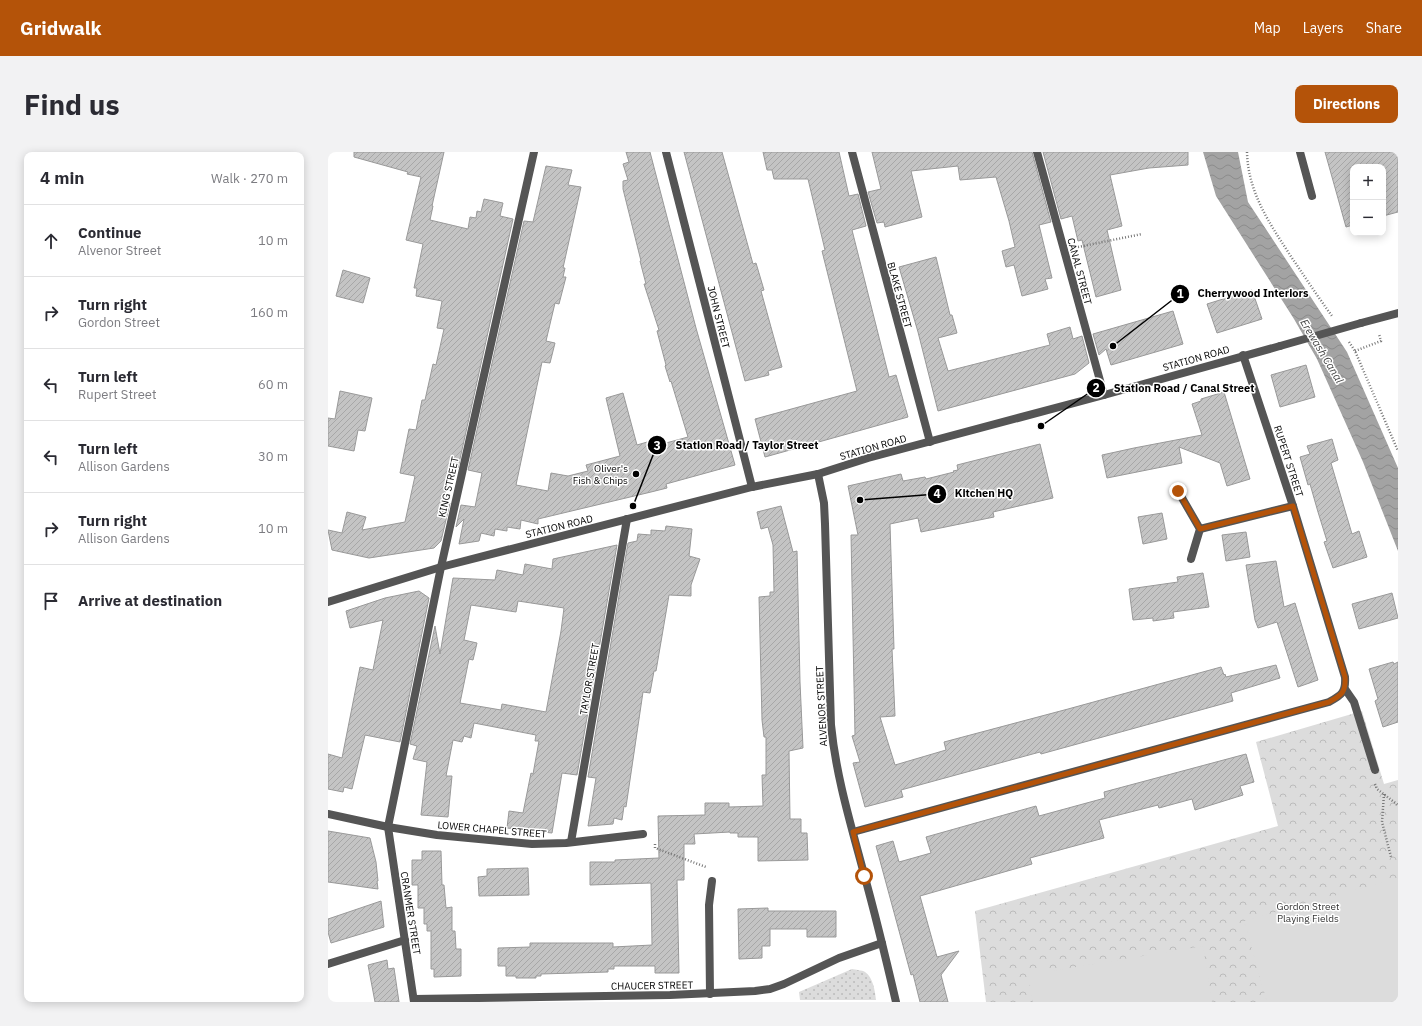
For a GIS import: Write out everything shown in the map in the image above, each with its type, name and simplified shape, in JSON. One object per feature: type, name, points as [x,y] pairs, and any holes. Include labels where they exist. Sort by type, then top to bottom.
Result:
[{"type":"street","name":"KING STREET","points":[[388,827],[440,567],[534,152]]},
{"type":"street","name":"JOHN STREET","points":[[666,152],[752,487]]},
{"type":"street","name":"BLAKE STREET","points":[[852,152],[930,442]]},
{"type":"street","name":"CANAL STREET","points":[[1037,152],[1104,396]]},
{"type":"street","points":[[1300,152],[1312,196]]},
{"type":"street","name":"STATION ROAD","points":[[328,602],[440,567],[752,487],[818,474],[868,458],[1104,396],[1243,355],[1280,346],[1398,312]]},
{"type":"street","name":"RUPERT STREET","points":[[1243,355],[1293,506],[1345,677],[1345,689]]},
{"type":"street","name":"ALVENOR STREET","points":[[818,474],[824,503],[830,725],[834,752],[853,832],[896,1002]]},
{"type":"street","points":[[1178,491],[1200,529],[1191,559]]},
{"type":"street","points":[[1200,529],[1293,506]]},
{"type":"street","name":"TAYLOR STREET","points":[[570,842],[627,519]]},
{"type":"street","points":[[853,832],[1329,702],[1341,695],[1345,689],[1354,702],[1375,770]]},
{"type":"street","name":"LOWER CHAPEL STREET","points":[[328,814],[388,827],[437,835],[532,844],[570,842],[643,834]]},
{"type":"street","name":"CRANMER STREET","points":[[388,827],[414,1000]]},
{"type":"street","points":[[710,994],[709,905],[712,881]]},
{"type":"street","points":[[328,964],[405,940]]},
{"type":"street","name":"CHAUCER STREET","points":[[414,1000],[710,994],[770,989],[840,958],[882,943]]},
{"type":"path","points":[[1247,152],[1248,168],[1252,184],[1263,213],[1334,319]]},
{"type":"path","points":[[1064,250],[1142,234]]},
{"type":"path","points":[[1346,338],[1355,351],[1398,451]]},
{"type":"path","points":[[1355,351],[1381,341]]},
{"type":"path","points":[[1375,782],[1377,789],[1398,805]]},
{"type":"path","points":[[1384,794],[1382,822],[1391,857]]},
{"type":"path","points":[[643,834],[655,833],[655,848],[707,868],[712,881]]},
{"type":"green space","name":"Gordon Street Playing Fields","points":[[1362,711],[1384,784],[1398,780],[1398,1002],[986,1002],[975,911],[1278,826],[1256,742]]},
{"type":"green space","points":[[1398,878],[1398,1002],[1267,1002],[1244,921]]},
{"type":"green space","points":[[1203,946],[1212,1002],[1033,1002],[1028,975]]},
{"type":"green space","points":[[852,969],[864,971],[868,974],[873,984],[876,1000],[800,1000],[799,992]]},
{"type":"water","name":"Erewash Canal","points":[[1203,152],[1238,152],[1248,202],[1347,352],[1398,468],[1398,551],[1363,462],[1317,359],[1294,319],[1216,196]]},
{"type":"building","points":[[354,152],[444,152],[430,220],[468,229],[470,217],[476,218],[477,211],[481,212],[484,199],[503,203],[500,216],[513,219],[458,468],[451,467],[443,502],[450,503],[441,541],[434,548],[369,558],[332,550],[328,530],[342,533],[347,512],[366,517],[362,530],[405,522],[415,476],[400,473],[409,429],[416,430],[422,400],[425,400],[433,364],[436,365],[444,329],[437,328],[442,301],[416,296],[417,288],[414,288],[423,244],[406,240],[421,177],[354,157]]},
{"type":"building","points":[[626,152],[650,152],[696,328],[735,465],[666,484],[667,488],[538,519],[538,524],[521,520],[520,529],[507,527],[507,531],[495,529],[494,536],[481,533],[479,541],[459,544],[464,519],[456,527],[461,505],[475,507],[482,473],[468,470],[524,221],[533,222],[546,166],[572,170],[568,185],[581,187],[563,268],[565,268],[563,277],[566,277],[559,304],[555,303],[546,341],[555,343],[550,363],[542,362],[516,485],[548,491],[551,473],[568,476],[588,471],[586,465],[620,456],[606,398],[623,393],[637,445],[654,440],[655,446],[688,437],[665,366],[657,331],[659,330],[644,284],[646,284],[641,261],[623,189],[623,181],[628,180],[623,164],[629,162]]},
{"type":"building","points":[[684,152],[722,152],[753,264],[756,263],[764,290],[761,291],[782,367],[768,371],[769,375],[745,381]]},
{"type":"building","points":[[763,152],[839,152],[849,196],[858,194],[866,226],[852,230],[889,377],[896,375],[908,417],[765,457],[755,419],[857,391],[822,251],[825,250],[808,179],[774,179],[772,170],[767,170]]},
{"type":"building","points":[[872,152],[1032,152],[1051,222],[1039,225],[1052,278],[1045,279],[1048,289],[1022,296],[1014,265],[1006,267],[1002,251],[1015,247],[996,177],[960,180],[958,166],[911,171],[922,217],[885,227],[884,222],[877,223],[868,192],[881,189]]},
{"type":"building","points":[[1043,152],[1188,152],[1188,165],[1149,168],[1110,175],[1122,226],[1107,230],[1121,290],[1096,297],[1082,240],[1078,241],[1072,216],[1061,219]]},
{"type":"building","points":[[1325,152],[1398,152],[1398,212],[1386,215],[1386,164],[1350,164],[1350,226],[1346,227]]},
{"type":"building","points":[[936,257],[950,315],[952,315],[957,333],[938,338],[948,371],[1050,345],[1047,334],[1070,327],[1073,339],[1082,336],[1089,363],[1075,374],[938,411],[918,332],[899,267]]},
{"type":"building","points":[[343,270],[370,278],[363,303],[336,296]]},
{"type":"building","points":[[1252,290],[1262,319],[1217,333],[1207,304]]},
{"type":"building","points":[[1173,311],[1183,344],[1111,365],[1106,349],[1099,355],[1093,334]]},
{"type":"building","points":[[1306,365],[1315,397],[1280,407],[1271,375]]},
{"type":"building","points":[[340,391],[372,398],[365,431],[358,430],[354,451],[328,446],[328,418],[335,419]]},
{"type":"building","points":[[1224,392],[1250,479],[1227,486],[1220,463],[1179,447],[1182,463],[1107,478],[1102,455],[1202,435],[1192,404],[1201,401],[1201,399]]},
{"type":"building","points":[[1332,439],[1338,460],[1331,463],[1352,534],[1359,531],[1367,557],[1333,568],[1324,542],[1327,541],[1310,484],[1308,485],[1300,457],[1310,454],[1307,446]]},
{"type":"building","points":[[1040,444],[1053,498],[993,512],[994,517],[921,532],[918,518],[890,524],[894,649],[892,649],[895,716],[880,717],[895,765],[946,750],[944,742],[1221,667],[1226,677],[1276,665],[1280,678],[1231,693],[1233,701],[1041,754],[1040,752],[901,790],[903,797],[865,807],[853,763],[860,762],[852,736],[855,735],[851,535],[858,535],[848,486],[901,474],[903,481],[925,477],[926,479],[954,472],[953,471],[958,470],[957,465]]},
{"type":"building","points":[[781,506],[793,552],[797,551],[803,748],[789,751],[790,819],[801,819],[801,833],[807,833],[808,860],[758,861],[758,837],[738,837],[738,833],[730,832],[694,834],[695,844],[684,844],[684,880],[677,880],[679,973],[655,973],[655,966],[614,966],[614,969],[608,969],[608,972],[541,974],[541,976],[536,976],[536,978],[516,978],[516,976],[506,976],[506,966],[498,966],[498,948],[530,947],[530,943],[613,943],[613,947],[652,945],[651,883],[590,885],[590,862],[615,862],[615,860],[659,858],[658,816],[705,815],[705,803],[729,803],[729,807],[763,806],[762,775],[766,775],[766,737],[764,737],[762,720],[759,597],[770,596],[770,592],[774,592],[773,545],[768,527],[761,529],[757,512]]},
{"type":"building","points":[[1162,513],[1167,539],[1143,544],[1138,517]]},
{"type":"building","points":[[666,526],[692,529],[689,556],[700,559],[691,585],[691,596],[669,595],[656,671],[654,671],[650,693],[643,692],[626,807],[624,806],[622,820],[614,818],[613,824],[588,826],[596,778],[588,777],[628,543],[637,541],[638,534],[651,535],[651,530],[665,531]]},
{"type":"building","points":[[1246,532],[1250,557],[1226,561],[1222,535]]},
{"type":"building","points":[[617,545],[577,775],[562,773],[552,833],[507,828],[509,811],[523,813],[531,773],[533,774],[539,741],[535,741],[536,735],[474,723],[471,738],[464,736],[462,742],[453,740],[446,776],[452,776],[448,817],[421,815],[427,762],[413,759],[417,746],[410,744],[435,626],[440,654],[453,578],[495,580],[497,570],[523,575],[525,564],[552,569],[553,559]],"holes":[[[518,601],[564,608],[546,712],[502,704],[501,710],[460,703],[469,659],[473,660],[477,643],[464,640],[471,605],[516,612]]]},
{"type":"building","points":[[1276,561],[1284,607],[1295,603],[1318,680],[1298,687],[1277,622],[1258,628],[1255,620],[1246,565]]},
{"type":"building","points":[[1203,573],[1209,607],[1173,612],[1174,618],[1153,621],[1153,618],[1133,620],[1129,589],[1178,582],[1177,577]]},
{"type":"building","points":[[419,591],[429,598],[400,742],[365,735],[352,789],[344,787],[343,792],[328,789],[328,754],[342,758],[360,667],[373,670],[383,620],[350,628],[346,611],[385,598]]},
{"type":"building","points":[[1392,593],[1398,618],[1359,629],[1352,604]]},
{"type":"building","points":[[1393,662],[1394,664],[1398,662],[1398,722],[1383,727],[1375,701],[1378,699],[1369,669]]},
{"type":"building","points":[[1246,754],[1254,782],[1240,786],[1243,795],[1195,810],[1192,799],[1159,808],[1158,805],[1099,820],[1104,838],[1030,858],[1032,864],[920,896],[937,957],[959,951],[941,975],[948,1002],[920,1002],[913,974],[911,975],[876,846],[893,841],[899,862],[931,853],[926,837],[1036,806],[1039,816],[1105,798],[1104,792]]},
{"type":"building","points":[[328,831],[370,838],[376,862],[378,889],[328,882]]},
{"type":"building","points":[[422,851],[441,851],[442,885],[444,885],[446,908],[452,907],[452,931],[455,931],[456,949],[461,949],[461,976],[434,977],[434,969],[431,969],[431,931],[427,931],[427,924],[424,924],[424,908],[418,908],[418,885],[412,885],[412,860],[422,860]]},
{"type":"building","points":[[528,868],[529,895],[479,896],[478,877],[487,876],[487,869]]},
{"type":"building","points":[[381,901],[384,927],[331,943],[328,932],[328,919]]},
{"type":"building","points":[[768,908],[768,911],[836,911],[836,937],[807,937],[807,929],[770,929],[770,946],[762,946],[762,958],[739,959],[738,909]]},
{"type":"building","points":[[387,960],[388,969],[394,968],[399,1002],[375,1002],[368,965]]},
{"type":"place","name":"Cherrywood Interiors","points":[[1113,346]]},
{"type":"place","name":"Station Road / Canal Street","points":[[1041,426]]},
{"type":"place","name":"Oliver's Fish & Chips","points":[[636,474]]},
{"type":"place","name":"Kitchen HQ","points":[[860,500]]},
{"type":"place","name":"Station Road / Taylor Street","points":[[633,506]]},
{"type":"route","points":[[864,876],[853,832],[1329,702],[1341,695],[1345,689],[1345,677],[1293,506],[1200,529],[1178,491]]}]
